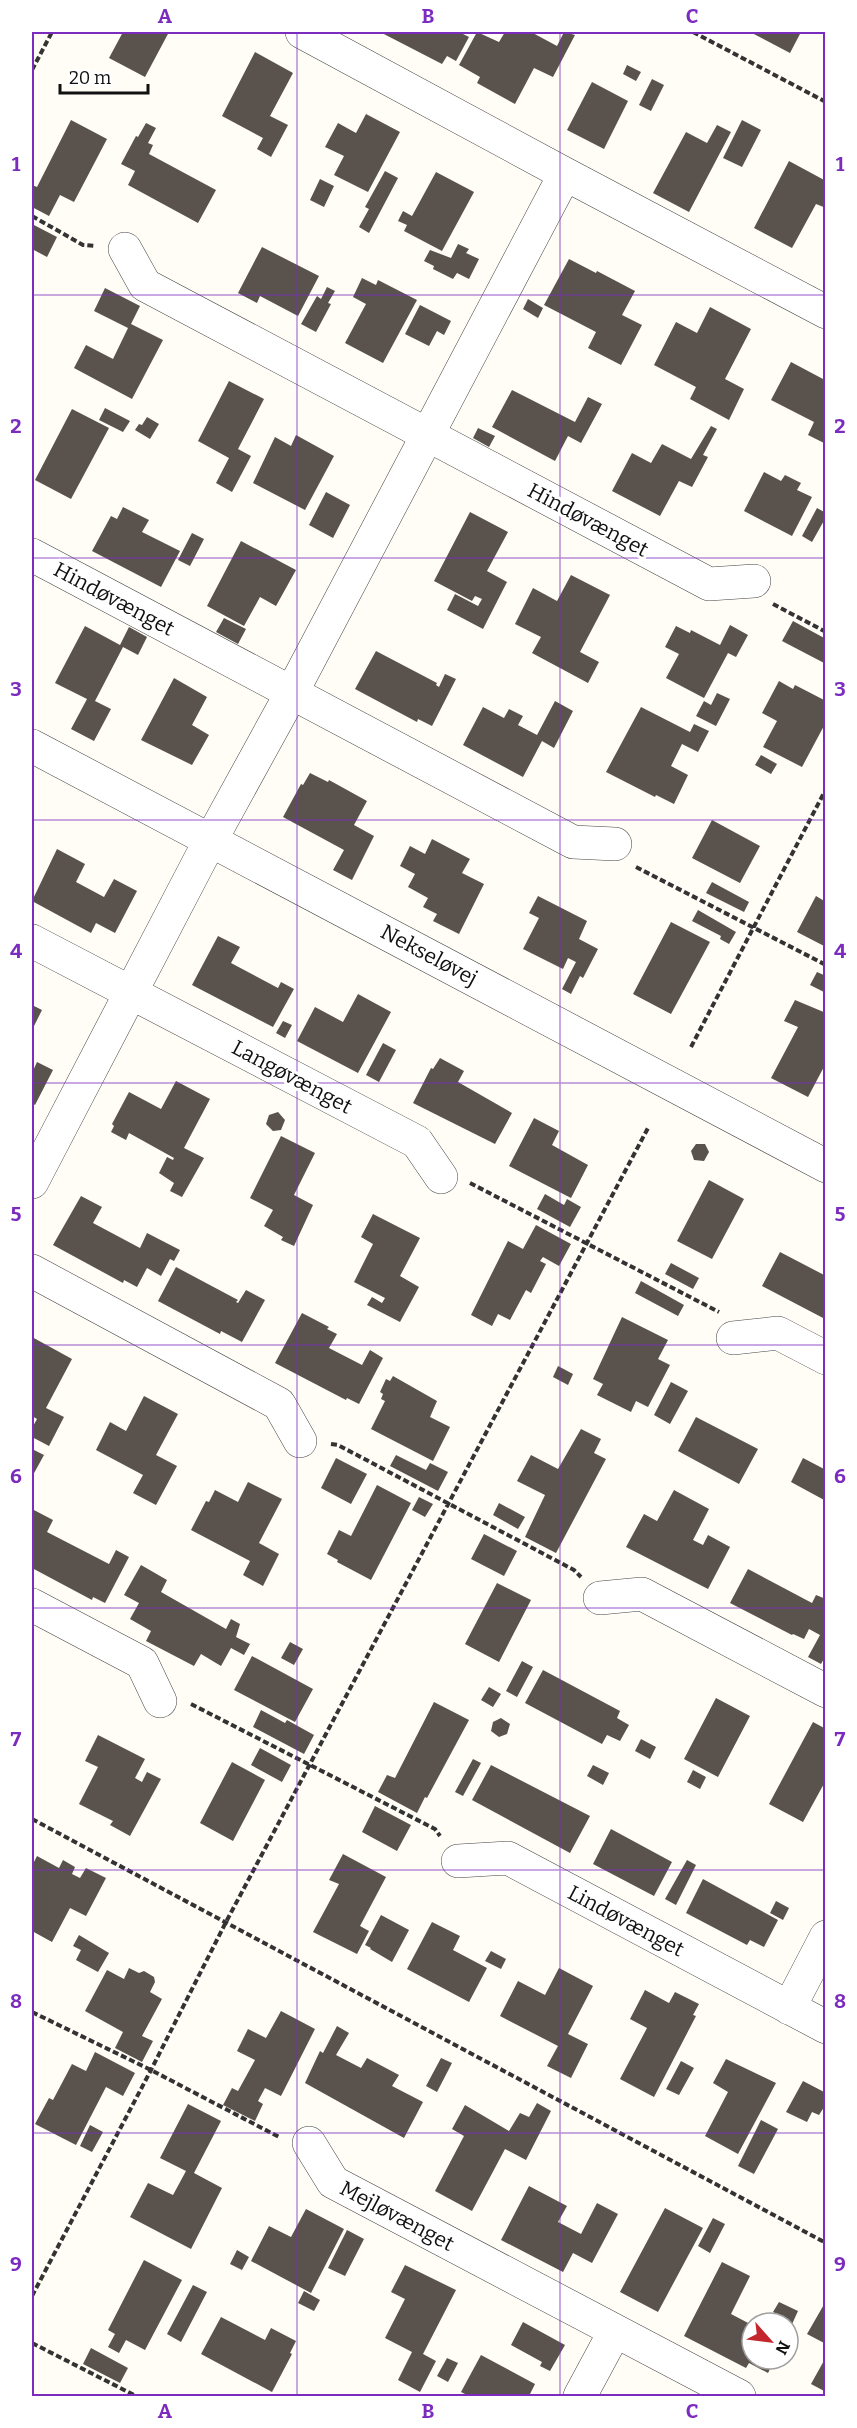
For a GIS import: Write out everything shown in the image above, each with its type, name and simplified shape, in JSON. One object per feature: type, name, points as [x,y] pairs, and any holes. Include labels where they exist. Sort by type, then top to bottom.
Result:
[{"type":"street","points":[[302,32],[825,312]]},
{"type":"street","points":[[32,1182],[210,839],[291,694],[565,174]]},
{"type":"street","name":"Hindøvænget","points":[[125,249],[145,285],[428,436],[709,584],[754,581]]},
{"type":"street","name":"Hindøvænget","points":[[32,555],[573,842],[615,844]]},
{"type":"street","name":"Nekseløvej","points":[[32,746],[825,1166]]},
{"type":"street","name":"Langøvænget","points":[[32,941],[417,1142],[441,1177]]},
{"type":"street","points":[[32,1271],[279,1404],[300,1441]]},
{"type":"street","points":[[733,1338],[778,1333],[825,1358]]},
{"type":"street","points":[[600,1598],[642,1594],[825,1691]]},
{"type":"street","points":[[32,1605],[142,1663],[160,1701]]},
{"type":"street","name":"Lindøvænget","points":[[458,1861],[508,1858],[825,2027]]},
{"type":"street","points":[[789,2008],[825,1937]]},
{"type":"street","name":"Mejløvænget","points":[[309,2143],[333,2182],[739,2397]]},
{"type":"street","points":[[580,2397],[615,2331]]},
{"type":"path","points":[[32,70],[52,32]]},
{"type":"path","points":[[693,32],[825,102]]},
{"type":"path","points":[[32,216],[83,244],[125,249]]},
{"type":"path","points":[[754,581],[773,604],[825,632]]},
{"type":"path","points":[[691,1047],[825,789]]},
{"type":"path","points":[[615,844],[633,866],[825,965]]},
{"type":"path","points":[[32,2296],[226,1922],[648,1128]]},
{"type":"path","points":[[441,1177],[469,1182],[723,1314],[733,1338]]},
{"type":"path","points":[[300,1441],[338,1445],[450,1503],[574,1570],[600,1598]]},
{"type":"path","points":[[160,1701],[194,1704],[435,1829],[458,1861]]},
{"type":"path","points":[[32,1819],[825,2243]]},
{"type":"path","points":[[32,2012],[151,2070],[276,2136],[309,2143]]},
{"type":"path","points":[[32,2343],[136,2397]]},
{"type":"building","points":[[123,32],[169,32],[145,77],[109,58]]},
{"type":"building","points":[[380,32],[459,32],[469,37],[456,61],[447,56],[442,64]]},
{"type":"building","points":[[477,32],[499,42],[505,32],[531,32],[557,46],[564,32],[575,35],[553,77],[534,68],[515,104],[477,83],[480,77],[459,65]]},
{"type":"building","points":[[750,32],[801,32],[790,53]]},
{"type":"building","points":[[255,52],[293,73],[270,116],[288,125],[271,157],[257,149],[263,138],[222,116]]},
{"type":"building","points":[[627,65],[641,72],[636,81],[623,74]]},
{"type":"building","points":[[652,79],[664,85],[651,111],[639,105]]},
{"type":"building","points":[[592,82],[628,101],[604,149],[567,130]]},
{"type":"building","points":[[366,114],[400,132],[368,192],[334,175],[344,156],[325,147],[338,123],[356,133]]},
{"type":"building","points":[[71,120],[107,139],[74,202],[60,195],[49,216],[32,207],[32,185],[37,187]]},
{"type":"building","points":[[742,120],[761,130],[742,167],[723,158]]},
{"type":"building","points":[[146,123],[156,128],[148,143],[153,145],[149,154],[216,190],[198,223],[128,185],[135,171],[121,164]]},
{"type":"building","points":[[717,125],[731,132],[689,212],[653,193],[686,132],[707,143]]},
{"type":"building","points":[[789,161],[826,181],[826,208],[816,204],[792,248],[754,228]]},
{"type":"building","points":[[385,171],[398,178],[369,233],[359,227],[369,209],[365,207]]},
{"type":"building","points":[[436,172],[474,192],[442,251],[404,231],[407,225],[398,221],[403,211],[412,216]]},
{"type":"building","points":[[320,179],[334,186],[324,207],[310,200]]},
{"type":"building","points":[[32,224],[57,237],[47,257],[32,249]]},
{"type":"building","points":[[458,244],[469,249],[466,253],[479,259],[469,279],[457,273],[453,279],[433,269],[434,266],[424,261],[430,250],[451,258]]},
{"type":"building","points":[[262,247],[319,276],[298,316],[260,296],[257,303],[238,293]]},
{"type":"building","points":[[569,259],[635,291],[622,315],[642,325],[621,365],[588,348],[596,332],[544,305]]},
{"type":"building","points":[[362,278],[376,285],[378,280],[417,300],[383,363],[345,343],[366,304],[353,297]]},
{"type":"building","points":[[327,287],[335,291],[328,303],[331,304],[316,332],[301,324],[317,296],[321,299]]},
{"type":"building","points":[[105,288],[140,306],[131,324],[163,340],[132,399],[74,368],[86,345],[113,359],[128,328],[94,311]]},
{"type":"building","points":[[528,299],[543,308],[538,318],[523,309]]},
{"type":"building","points":[[420,305],[451,321],[444,335],[437,331],[429,346],[405,334]]},
{"type":"building","points":[[710,307],[751,329],[725,379],[744,389],[729,420],[690,399],[696,387],[654,365],[676,322],[697,333]]},
{"type":"building","points":[[791,362],[823,379],[826,374],[826,444],[808,435],[814,422],[771,400]]},
{"type":"building","points":[[229,381],[264,399],[238,449],[251,456],[232,492],[216,483],[229,458],[198,441]]},
{"type":"building","points":[[512,390],[575,422],[588,397],[602,404],[581,443],[568,436],[555,461],[492,427]]},
{"type":"building","points":[[105,408],[130,421],[123,432],[99,420]]},
{"type":"building","points":[[72,409],[109,428],[71,499],[35,480]]},
{"type":"building","points":[[147,417],[159,424],[150,439],[135,430]]},
{"type":"building","points":[[711,426],[717,429],[703,455],[708,457],[692,487],[679,481],[660,516],[612,491],[632,453],[651,463],[662,444],[691,459]]},
{"type":"building","points":[[478,428],[495,436],[489,447],[473,438]]},
{"type":"building","points":[[296,435],[334,456],[305,510],[253,483],[275,437],[291,446]]},
{"type":"building","points":[[764,472],[781,481],[785,475],[801,483],[797,490],[812,497],[792,536],[744,511]]},
{"type":"building","points":[[326,492],[350,505],[333,538],[309,525]]},
{"type":"building","points":[[123,507],[149,520],[142,532],[180,551],[161,587],[92,551],[111,516],[117,519]]},
{"type":"building","points":[[817,508],[826,513],[826,517],[812,542],[802,536]]},
{"type":"building","points":[[470,512],[508,532],[487,571],[507,582],[483,629],[447,610],[455,594],[478,606],[482,599],[475,596],[472,601],[434,581]]},
{"type":"building","points":[[192,533],[204,539],[190,566],[178,560]]},
{"type":"building","points":[[241,541],[296,570],[276,606],[260,597],[244,626],[207,606]]},
{"type":"building","points":[[571,575],[610,595],[580,652],[599,662],[588,683],[532,653],[541,637],[515,624],[533,588],[557,601]]},
{"type":"building","points":[[224,618],[246,629],[238,644],[216,632]]},
{"type":"building","points":[[793,621],[826,639],[826,664],[782,641]]},
{"type":"building","points":[[730,625],[748,635],[736,657],[728,653],[704,698],[666,678],[679,654],[665,647],[676,626],[690,633],[691,630],[720,645]]},
{"type":"building","points":[[85,626],[120,645],[129,627],[147,637],[138,655],[123,647],[95,701],[111,709],[94,741],[71,729],[87,699],[55,683]]},
{"type":"building","points":[[376,651],[437,683],[439,687],[445,674],[456,679],[432,726],[418,719],[417,722],[355,689]]},
{"type":"building","points":[[174,678],[207,697],[192,725],[209,735],[192,765],[141,740]]},
{"type":"building","points":[[779,681],[793,689],[795,685],[826,701],[826,722],[802,767],[763,747],[777,721],[762,713]]},
{"type":"building","points":[[717,693],[730,699],[716,726],[696,716],[704,701],[711,705]]},
{"type":"building","points":[[555,701],[573,711],[554,748],[542,741],[523,777],[463,745],[483,707],[504,718],[509,709],[523,716],[518,725],[537,735]]},
{"type":"building","points":[[641,707],[690,732],[694,724],[709,731],[698,752],[682,744],[671,766],[688,775],[674,804],[606,772]]},
{"type":"building","points":[[761,755],[777,764],[771,774],[755,765]]},
{"type":"building","points":[[310,773],[328,782],[329,780],[367,801],[354,825],[374,836],[352,880],[333,870],[344,850],[283,817],[301,784],[303,785]]},
{"type":"building","points":[[712,820],[760,846],[740,883],[692,858]]},
{"type":"building","points":[[432,839],[470,859],[462,873],[484,884],[459,934],[433,921],[437,914],[423,907],[428,898],[408,887],[415,874],[400,866],[410,846],[425,854]]},
{"type":"building","points":[[57,849],[85,864],[76,882],[104,897],[114,879],[137,891],[115,933],[96,923],[91,933],[32,901]]},
{"type":"building","points":[[712,882],[749,902],[744,912],[706,893]]},
{"type":"building","points":[[538,896],[587,921],[579,939],[598,949],[583,978],[580,976],[571,994],[562,989],[576,962],[568,958],[563,969],[523,949],[539,918],[529,913]]},
{"type":"building","points":[[816,896],[826,902],[826,947],[797,932]]},
{"type":"building","points":[[698,910],[736,932],[729,944],[720,939],[721,936],[692,921]]},
{"type":"building","points":[[671,922],[710,942],[671,1014],[633,994]]},
{"type":"building","points":[[218,936],[240,947],[231,963],[278,988],[281,982],[294,989],[273,1027],[192,985]]},
{"type":"building","points":[[817,972],[826,976],[826,993],[810,985]]},
{"type":"building","points":[[358,994],[391,1012],[358,1073],[297,1041],[315,1007],[343,1022]]},
{"type":"building","points":[[795,1000],[826,1013],[826,1063],[808,1097],[771,1078],[798,1027],[784,1021]]},
{"type":"building","points":[[32,1005],[42,1010],[32,1030]]},
{"type":"building","points":[[283,1021],[292,1025],[285,1038],[276,1033]]},
{"type":"building","points":[[383,1043],[396,1050],[379,1082],[366,1075]]},
{"type":"building","points":[[440,1058],[464,1071],[458,1082],[512,1113],[495,1144],[413,1103],[431,1068],[433,1069]]},
{"type":"building","points":[[37,1062],[53,1070],[35,1105],[32,1103],[32,1073]]},
{"type":"building","points":[[176,1081],[210,1099],[184,1148],[204,1158],[182,1197],[170,1191],[174,1183],[159,1173],[167,1157],[173,1160],[174,1158],[129,1133],[126,1140],[111,1132],[114,1126],[112,1124],[129,1092],[161,1109]]},
{"type":"building","points":[[278,1112],[285,1120],[281,1130],[273,1131],[266,1124],[269,1115]]},
{"type":"building","points":[[534,1118],[559,1131],[552,1145],[588,1165],[571,1198],[509,1166]]},
{"type":"building","points":[[281,1136],[315,1153],[294,1195],[313,1205],[294,1246],[281,1240],[283,1237],[264,1226],[273,1210],[250,1198]]},
{"type":"building","points":[[696,1144],[705,1144],[709,1152],[704,1161],[694,1160],[691,1151]]},
{"type":"building","points":[[709,1180],[744,1199],[712,1259],[677,1241]]},
{"type":"building","points":[[545,1194],[564,1205],[567,1199],[581,1207],[570,1227],[537,1209]]},
{"type":"building","points":[[81,1196],[102,1207],[93,1223],[140,1248],[147,1233],[180,1250],[174,1261],[170,1259],[161,1276],[147,1268],[137,1287],[124,1280],[123,1283],[53,1245]]},
{"type":"building","points":[[373,1214],[420,1238],[400,1276],[419,1287],[400,1322],[367,1305],[372,1297],[382,1303],[385,1298],[354,1282],[373,1244],[361,1237]]},
{"type":"building","points":[[536,1225],[571,1244],[559,1266],[543,1257],[540,1261],[546,1264],[531,1293],[526,1290],[510,1320],[498,1314],[492,1326],[471,1315],[508,1241],[523,1249]]},
{"type":"building","points":[[780,1252],[826,1276],[825,1319],[762,1286]]},
{"type":"building","points":[[671,1263],[699,1278],[693,1289],[665,1274]]},
{"type":"building","points":[[176,1267],[238,1300],[236,1302],[238,1303],[246,1290],[265,1300],[242,1342],[221,1331],[220,1334],[158,1301]]},
{"type":"building","points":[[641,1281],[684,1305],[678,1316],[635,1293]]},
{"type":"building","points":[[302,1313],[329,1327],[327,1329],[337,1334],[329,1348],[362,1365],[370,1350],[383,1358],[359,1404],[347,1398],[346,1400],[275,1363]]},
{"type":"building","points":[[622,1317],[668,1340],[658,1359],[670,1365],[648,1407],[636,1401],[631,1412],[597,1395],[603,1384],[593,1379]]},
{"type":"building","points":[[32,1337],[72,1359],[46,1408],[64,1417],[49,1446],[32,1437],[32,1428],[37,1419],[32,1416]]},
{"type":"building","points":[[558,1366],[573,1374],[568,1385],[553,1377]]},
{"type":"building","points":[[393,1376],[437,1401],[430,1417],[450,1427],[433,1461],[371,1429],[385,1401],[381,1399],[383,1394],[380,1392],[386,1379],[390,1381]]},
{"type":"building","points":[[671,1382],[688,1391],[670,1424],[654,1415]]},
{"type":"building","points":[[144,1396],[178,1414],[156,1455],[177,1466],[156,1505],[133,1493],[143,1475],[96,1450],[110,1422],[126,1431]]},
{"type":"building","points":[[696,1417],[758,1449],[739,1484],[678,1451]]},
{"type":"building","points":[[581,1429],[601,1439],[594,1453],[606,1459],[556,1553],[525,1537],[545,1495],[517,1481],[531,1455],[558,1469]]},
{"type":"building","points":[[32,1449],[44,1455],[33,1475],[32,1474]]},
{"type":"building","points":[[396,1455],[426,1470],[430,1463],[448,1472],[438,1491],[390,1466]]},
{"type":"building","points":[[336,1458],[367,1474],[351,1504],[321,1488]]},
{"type":"building","points":[[803,1458],[826,1470],[826,1501],[791,1482]]},
{"type":"building","points":[[248,1482],[282,1499],[259,1543],[279,1554],[263,1586],[243,1575],[250,1561],[191,1530],[206,1501],[209,1502],[215,1490],[238,1502]]},
{"type":"building","points":[[377,1485],[411,1503],[371,1580],[337,1562],[338,1560],[327,1554],[339,1530],[351,1536]]},
{"type":"building","points":[[674,1490],[709,1509],[693,1540],[703,1545],[708,1535],[730,1547],[708,1589],[626,1547],[644,1514],[657,1521]]},
{"type":"building","points":[[419,1497],[433,1504],[425,1517],[412,1510]]},
{"type":"building","points":[[499,1503],[525,1517],[518,1529],[493,1515]]},
{"type":"building","points":[[32,1509],[53,1520],[47,1532],[109,1564],[116,1550],[129,1557],[105,1603],[93,1597],[92,1600],[32,1568]]},
{"type":"building","points":[[484,1534],[517,1551],[504,1576],[471,1559]]},
{"type":"building","points":[[141,1565],[167,1580],[161,1592],[226,1629],[231,1619],[240,1624],[236,1637],[250,1644],[244,1655],[231,1648],[221,1666],[201,1654],[194,1666],[146,1641],[151,1631],[130,1619],[139,1603],[124,1595]]},
{"type":"building","points":[[748,1569],[812,1603],[816,1595],[826,1599],[826,1655],[821,1664],[808,1657],[820,1635],[809,1629],[804,1639],[792,1635],[730,1603]]},
{"type":"building","points":[[497,1583],[531,1600],[499,1662],[465,1644]]},
{"type":"building","points":[[290,1642],[303,1649],[294,1665],[281,1658]]},
{"type":"building","points":[[252,1656],[313,1689],[295,1722],[234,1690]]},
{"type":"building","points":[[522,1661],[533,1667],[517,1697],[506,1691]]},
{"type":"building","points":[[543,1670],[620,1711],[617,1718],[629,1725],[620,1741],[607,1735],[602,1744],[525,1703]]},
{"type":"building","points":[[489,1687],[501,1694],[493,1707],[481,1700]]},
{"type":"building","points":[[716,1698],[750,1716],[718,1777],[684,1759]]},
{"type":"building","points":[[434,1702],[469,1720],[417,1813],[378,1792],[387,1775],[395,1778]]},
{"type":"building","points":[[261,1710],[285,1723],[287,1720],[314,1735],[304,1754],[253,1727]]},
{"type":"building","points":[[501,1718],[510,1724],[507,1734],[499,1737],[491,1731],[493,1722]]},
{"type":"building","points":[[813,1722],[826,1729],[826,1780],[803,1822],[769,1804]]},
{"type":"building","points":[[98,1735],[145,1759],[135,1778],[142,1782],[147,1772],[161,1779],[130,1836],[110,1825],[113,1821],[79,1804],[98,1767],[85,1761]]},
{"type":"building","points":[[641,1739],[656,1747],[650,1759],[635,1751]]},
{"type":"building","points":[[260,1748],[291,1765],[282,1782],[251,1765]]},
{"type":"building","points":[[473,1759],[481,1763],[463,1796],[455,1792]]},
{"type":"building","points":[[232,1762],[265,1780],[233,1841],[200,1823]]},
{"type":"building","points":[[491,1765],[590,1816],[570,1853],[472,1800]]},
{"type":"building","points":[[593,1765],[609,1773],[603,1785],[587,1776]]},
{"type":"building","points":[[693,1770],[706,1777],[700,1789],[687,1782]]},
{"type":"building","points":[[375,1806],[411,1825],[397,1851],[362,1832]]},
{"type":"building","points":[[611,1829],[672,1862],[654,1896],[593,1864]]},
{"type":"building","points":[[343,1854],[386,1877],[360,1926],[369,1931],[357,1954],[313,1932],[339,1884],[329,1880]]},
{"type":"building","points":[[37,1856],[59,1868],[63,1860],[75,1867],[72,1874],[80,1878],[86,1868],[106,1878],[86,1916],[70,1908],[52,1942],[32,1931],[32,1866]]},
{"type":"building","points":[[687,1860],[696,1865],[676,1905],[665,1899]]},
{"type":"building","points":[[703,1879],[778,1920],[764,1947],[750,1940],[747,1945],[686,1913]]},
{"type":"building","points":[[776,1901],[789,1908],[783,1920],[770,1913]]},
{"type":"building","points":[[381,1915],[409,1930],[392,1962],[365,1945]]},
{"type":"building","points":[[432,1922],[460,1936],[453,1950],[487,1968],[469,2002],[407,1969]]},
{"type":"building","points":[[79,1935],[109,1953],[98,1972],[76,1960],[81,1950],[73,1946]]},
{"type":"building","points":[[491,1951],[506,1959],[501,1969],[485,1961]]},
{"type":"building","points":[[129,1968],[139,1973],[144,1971],[154,1977],[155,1982],[150,1992],[162,1999],[142,2036],[153,2041],[142,2062],[115,2048],[123,2032],[85,2011],[107,1970],[124,1979]]},
{"type":"building","points":[[559,1968],[593,1986],[568,2034],[588,2044],[571,2078],[547,2066],[558,2046],[500,2016],[518,1981],[545,1995]]},
{"type":"building","points":[[645,1990],[669,2003],[675,1992],[699,2004],[693,2015],[696,2016],[654,2097],[620,2079],[647,2028],[630,2019]]},
{"type":"building","points":[[281,2011],[315,2029],[281,2096],[265,2088],[258,2101],[263,2104],[255,2121],[223,2105],[232,2088],[238,2091],[255,2060],[237,2051],[248,2029],[266,2038]]},
{"type":"building","points":[[337,2026],[349,2033],[336,2055],[361,2068],[367,2058],[399,2075],[392,2086],[423,2102],[404,2138],[305,2083],[320,2051],[323,2053]]},
{"type":"building","points":[[95,2052],[135,2073],[123,2096],[106,2087],[76,2145],[35,2124],[49,2098],[53,2100],[72,2064],[86,2071]]},
{"type":"building","points":[[441,2058],[452,2063],[437,2092],[426,2086]]},
{"type":"building","points":[[726,2059],[776,2083],[738,2154],[705,2136],[728,2092],[713,2083]]},
{"type":"building","points":[[681,2061],[694,2068],[679,2095],[666,2089]]},
{"type":"building","points":[[803,2081],[826,2093],[826,2104],[819,2115],[812,2112],[807,2122],[786,2112]]},
{"type":"building","points":[[537,2103],[551,2111],[526,2160],[505,2149],[472,2211],[435,2191],[464,2136],[452,2129],[465,2105],[509,2131],[520,2113],[529,2117]]},
{"type":"building","points":[[188,2104],[221,2121],[194,2173],[222,2188],[191,2249],[130,2217],[148,2183],[173,2195],[186,2171],[160,2158]]},
{"type":"building","points":[[761,2120],[778,2129],[754,2174],[738,2166]]},
{"type":"building","points":[[90,2125],[103,2132],[92,2152],[80,2146]]},
{"type":"building","points":[[529,2186],[567,2206],[558,2222],[581,2234],[597,2203],[618,2214],[592,2263],[573,2253],[563,2272],[501,2240]]},
{"type":"building","points":[[665,2208],[703,2228],[658,2312],[620,2292]]},
{"type":"building","points":[[306,2209],[344,2229],[311,2293],[251,2261],[269,2226],[291,2237]]},
{"type":"building","points":[[713,2218],[725,2224],[710,2253],[698,2246]]},
{"type":"building","points":[[347,2230],[364,2239],[345,2276],[328,2268]]},
{"type":"building","points":[[237,2250],[249,2257],[242,2270],[230,2264]]},
{"type":"building","points":[[144,2260],[182,2280],[145,2350],[126,2340],[119,2353],[108,2347],[115,2334],[108,2330]]},
{"type":"building","points":[[722,2262],[750,2276],[731,2314],[740,2319],[740,2365],[684,2336]]},
{"type":"building","points":[[405,2265],[456,2290],[423,2354],[436,2361],[420,2392],[398,2380],[412,2352],[385,2338],[405,2299],[391,2292]]},
{"type":"building","points":[[193,2285],[207,2292],[181,2342],[167,2334]]},
{"type":"building","points":[[304,2291],[320,2300],[314,2311],[298,2303]]},
{"type":"building","points":[[826,2301],[826,2344],[807,2334]]},
{"type":"building","points":[[779,2302],[798,2311],[774,2311]]},
{"type":"building","points":[[221,2317],[265,2340],[271,2328],[296,2341],[290,2353],[292,2354],[272,2392],[201,2354]]},
{"type":"building","points":[[523,2322],[565,2345],[550,2371],[540,2366],[542,2362],[511,2345]]},
{"type":"building","points":[[91,2348],[128,2368],[120,2383],[83,2364]]},
{"type":"building","points":[[481,2355],[535,2384],[529,2396],[469,2396],[461,2392]]},
{"type":"building","points":[[826,2357],[826,2392],[811,2384]]},
{"type":"building","points":[[447,2358],[458,2363],[448,2382],[437,2376]]}]
